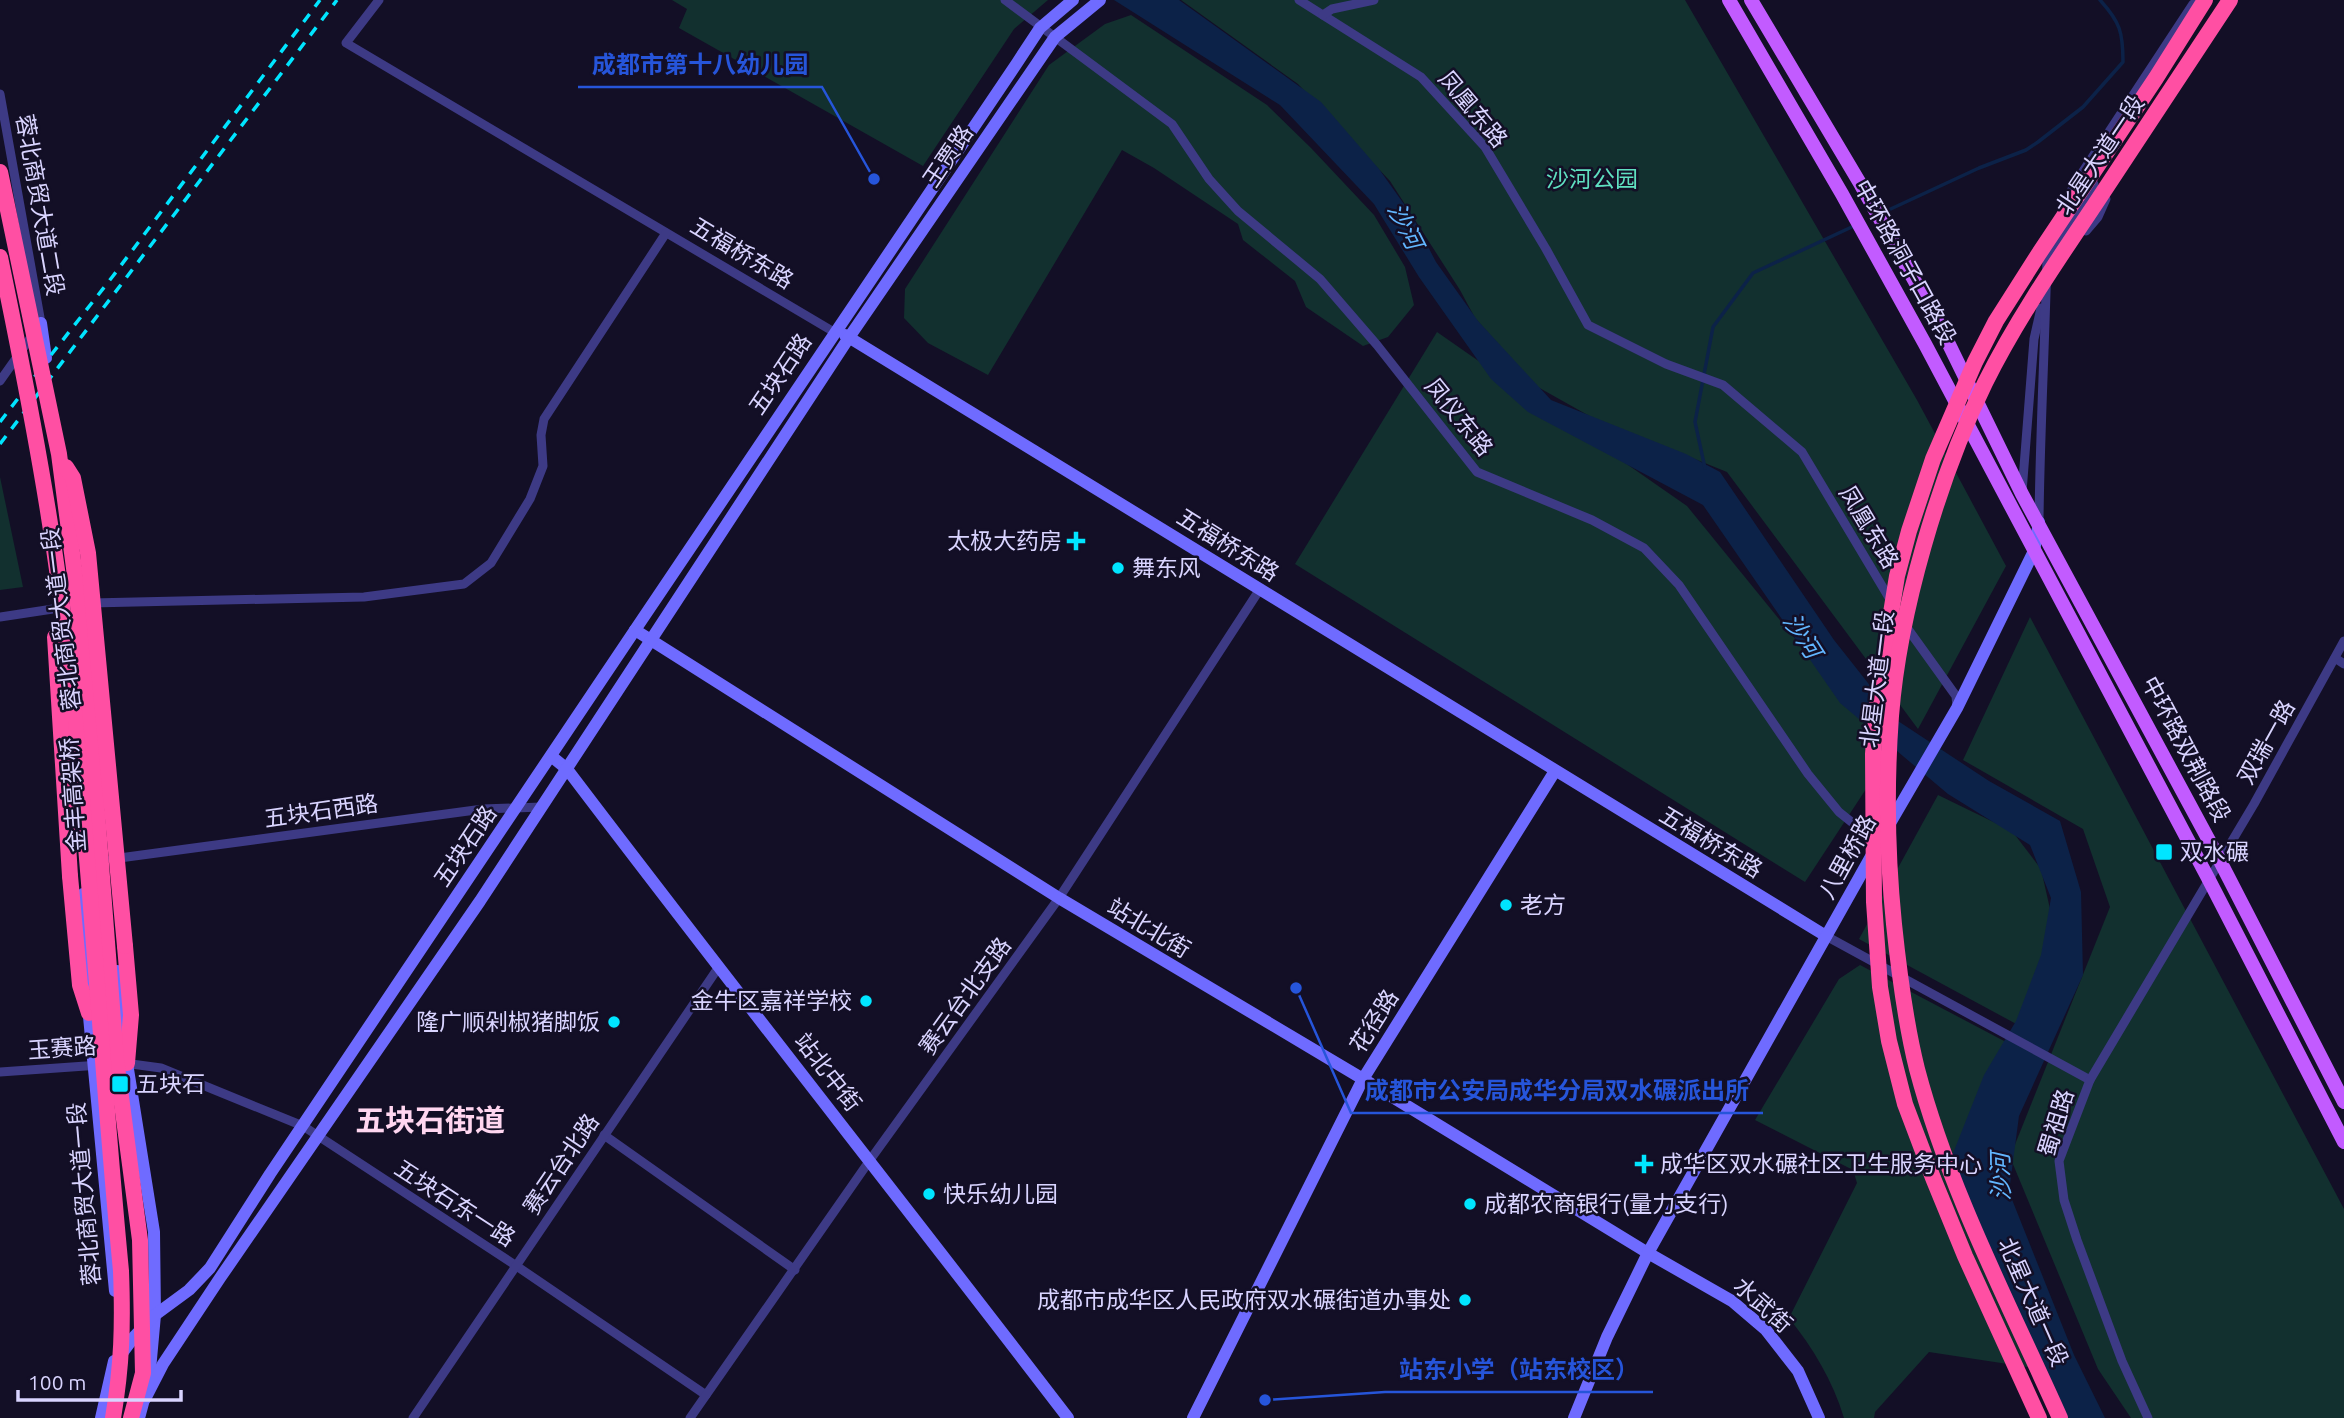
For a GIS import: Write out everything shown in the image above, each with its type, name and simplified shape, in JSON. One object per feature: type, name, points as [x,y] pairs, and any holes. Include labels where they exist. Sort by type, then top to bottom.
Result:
[{"type":"highway","name":"北星大道一段","points":[[2039,1418],[1965,1256],[1938,1189],[1906,1104],[1889,1041],[1880,987],[1874,902],[1873,754],[1878,693],[1897,576],[1909,531],[1933,459],[1975,362],[1996,321],[2205,0]]},
{"type":"highway","name":"北星大道一段","points":[[2060,1418],[1944,1155],[1917,1069],[1903,1004],[1888,862],[1891,716],[1898,661],[1925,546],[1955,455],[1984,386],[2009,338],[2048,274],[2230,0]]},
{"type":"highway","name":"金丰高架桥","points":[[0,172],[59,454],[89,708],[116,1059],[140,1241],[143,1373],[131,1418]]},
{"type":"highway","name":"金丰高架桥","points":[[0,257],[19,374],[36,442],[71,679],[121,1271],[124,1334],[113,1418]]},
{"type":"highway","points":[[0,296],[19,374]]},
{"type":"highway","points":[[36,442],[59,680],[70,876],[80,985],[89,1013]]},
{"type":"highway","points":[[59,454],[73,478],[88,553],[131,1015],[127,1063]]},
{"type":"main road","name":"王贾路","points":[[834,332],[1040,28],[1073,0]]},
{"type":"main road","name":"中环路洞子口路段","points":[[1729,0],[1842,194],[2034,551]]},
{"type":"main road","name":"中环路洞子口路段","points":[[1751,0],[1861,185],[1941,328],[2022,494]]},
{"type":"main road","name":"王贾路","points":[[846,341],[1055,37],[1096,3]]},
{"type":"main road","points":[[41,323],[48,370]]},
{"type":"main road","name":"五福桥东路","points":[[834,332],[1826,936]]},
{"type":"main road","name":"五块石路","points":[[113,1366],[134,1337],[155,1315],[189,1290],[210,1268],[834,332]]},
{"type":"main road","name":"五块石路","points":[[145,1399],[163,1364],[317,1135],[480,901],[846,341]]},
{"type":"main road","name":"蓉北商贸大道一段","points":[[52,399],[84,604],[127,1063],[154,1231],[155,1315],[149,1381],[139,1418]]},
{"type":"main road","name":"中环路双荆路段","points":[[2022,494],[2219,859],[2344,1102]]},
{"type":"main road","name":"八里桥路","points":[[1574,1418],[1606,1336],[1648,1253],[1957,708],[2034,551],[2039,522]]},
{"type":"main road","name":"中环路双荆路段","points":[[2034,551],[2208,878],[2344,1142]]},
{"type":"main road","name":"蓉北商贸大道一段","points":[[60,608],[82,878],[93,1066],[119,1338],[101,1418]]},
{"type":"main road","name":"站北北街","points":[[635,629],[1059,898],[1648,1253]]},
{"type":"main road","name":"站北中街","points":[[551,755],[567,769],[1068,1418]]},
{"type":"main road","name":"花径路","points":[[1193,1418],[1363,1079],[1555,771]]},
{"type":"main road","name":"水武街","points":[[1648,1253],[1732,1300],[1766,1330],[1797,1371],[1819,1418]]},
{"type":"street","name":"五福桥东路","points":[[379,0],[346,43],[834,332]]},
{"type":"street","name":"凤仪东路","points":[[1005,0],[1171,124],[1209,179],[1238,211],[1320,279],[1377,345],[1477,472],[1592,520],[1644,548],[1679,584],[1808,774],[1839,812],[1879,843]]},
{"type":"street","name":"凤凰东路","points":[[1303,0],[1421,77],[1485,147],[1546,248],[1588,325],[1665,364],[1723,385],[1802,452],[1908,628],[1956,696],[1957,708]]},
{"type":"street","points":[[1323,15],[1343,3],[1374,0]]},
{"type":"street","name":"八里桥路","points":[[2039,522],[2047,257],[2074,185],[2196,0]]},
{"type":"street","name":"八里桥路","points":[[2022,494],[2034,338],[2053,256],[2062,237],[2213,0]]},
{"type":"street","name":"八里桥路","points":[[2046,287],[2098,217],[2136,136],[2230,0]]},
{"type":"street","name":"蓉北商贸大道二段","points":[[0,94],[41,323]]},
{"type":"street","points":[[0,617],[99,602],[364,597],[464,584],[491,563],[530,499],[543,466],[541,435],[544,419],[666,233]]},
{"type":"street","points":[[0,381],[19,374],[41,323]]},
{"type":"street","name":"蓉北商贸大道一段","points":[[25,422],[60,608]]},
{"type":"street","name":"赛云台北支路","points":[[690,1418],[870,1160],[1059,898],[1260,589]]},
{"type":"street","name":"双瑞一路","points":[[2219,859],[2254,804],[2344,642]]},
{"type":"street","points":[[2335,658],[2344,664]]},
{"type":"street","name":"五块石西路","points":[[107,860],[483,809],[541,807]]},
{"type":"street","name":"蜀祖路","points":[[2148,1418],[2122,1362],[2064,1200],[2059,1160],[2090,1080],[2219,859]]},
{"type":"street","name":"五福桥东路","points":[[1826,936],[2090,1080]]},
{"type":"street","name":"赛云台北路","points":[[413,1418],[718,968]]},
{"type":"street","name":"五块石东一路","points":[[127,1063],[161,1068],[303,1126],[706,1395]]},
{"type":"street","name":"玉赛路","points":[[0,1072],[127,1063]]},
{"type":"street","points":[[604,1135],[795,1270]]},
{"type":"green space","points":[[672,0],[1048,0],[1014,29],[923,166],[679,28],[687,9]]},
{"type":"green space","name":"沙河公园","points":[[1181,0],[1685,0],[1917,400],[2006,566],[1918,729],[1727,472],[1593,418],[1536,386],[1475,318],[1390,181],[1298,84]]},
{"type":"green space","points":[[1131,15],[1267,105],[1374,215],[1405,267],[1414,305],[1388,337],[1363,346],[1306,307],[1295,281],[1243,240],[1238,224],[1122,150],[988,375],[928,343],[904,318],[905,289],[1049,65],[1105,24]]},
{"type":"green space","points":[[1437,332],[1687,506],[1889,754],[1805,882],[1295,564]]},
{"type":"green space","points":[[0,477],[23,587],[0,590]]},
{"type":"green space","points":[[2030,617],[2344,1209],[2344,1418],[2131,1418],[2098,1369],[2010,1157],[2110,907],[2083,829],[1963,760]]},
{"type":"green space","points":[[1938,795],[2012,831],[2041,869],[2050,909],[2050,959],[2020,1026],[1859,939]]},
{"type":"green space","points":[[1860,965],[2006,1042],[1976,1139],[2053,1371],[1929,1352],[1875,1412],[1874,1418],[1844,1418],[1821,1365],[1789,1318],[1857,1183],[1853,1170],[1755,1120],[1839,979]]},
{"type":"water","name":"沙河","points":[[1114,0],[1179,0],[1321,102],[1379,169],[1411,214],[1436,262],[1478,321],[1551,400],[1686,454],[1720,472],[1834,640],[1898,721],[1989,781],[2060,821],[2081,892],[2083,975],[2019,1116],[2009,1192],[2074,1355],[2105,1418],[2067,1418],[1946,1171],[1984,1075],[2016,1021],[2041,955],[2051,898],[2030,845],[1948,794],[1840,703],[1703,505],[1528,412],[1491,379],[1419,277],[1374,204],[1280,105]]},
{"type":"waterway","points":[[1882,213],[1979,168],[2026,150],[2083,107],[2123,62],[2119,28],[2100,0]]},
{"type":"waterway","points":[[1705,468],[1695,422],[1713,327],[1753,273],[1856,225]]},
{"type":"railway","points":[[51,355],[320,0]]},
{"type":"railway","points":[[0,444],[337,0]]},
{"type":"railway","points":[[0,422],[42,367]]},
{"type":"place","name":"成都市第十八幼儿园","points":[[874,179]]},
{"type":"place","name":"太极大药房","points":[[1076,541]]},
{"type":"place","name":"舞东风","points":[[1118,568]]},
{"type":"place","name":"双水碾","points":[[2164,852]]},
{"type":"place","name":"老方","points":[[1506,905]]},
{"type":"place","name":"成都市公安局成华分局双水碾派出所","points":[[1296,988]]},
{"type":"place","name":"金牛区嘉祥学校","points":[[866,1001]]},
{"type":"place","name":"隆广顺剁椒猪脚饭","points":[[614,1022]]},
{"type":"place","name":"五块石","points":[[120,1084]]},
{"type":"place","name":"成华区双水碾社区卫生服务中心","points":[[1644,1164]]},
{"type":"place","name":"快乐幼儿园","points":[[929,1194]]},
{"type":"place","name":"成都农商银行(量力支行)","points":[[1470,1204]]},
{"type":"place","name":"成都市成华区人民政府双水碾街道办事处","points":[[1465,1300]]},
{"type":"place","name":"站东小学（站东校区）","points":[[1265,1400]]},
{"type":"district","name":"五块石街道","points":[[430,1121]]}]
